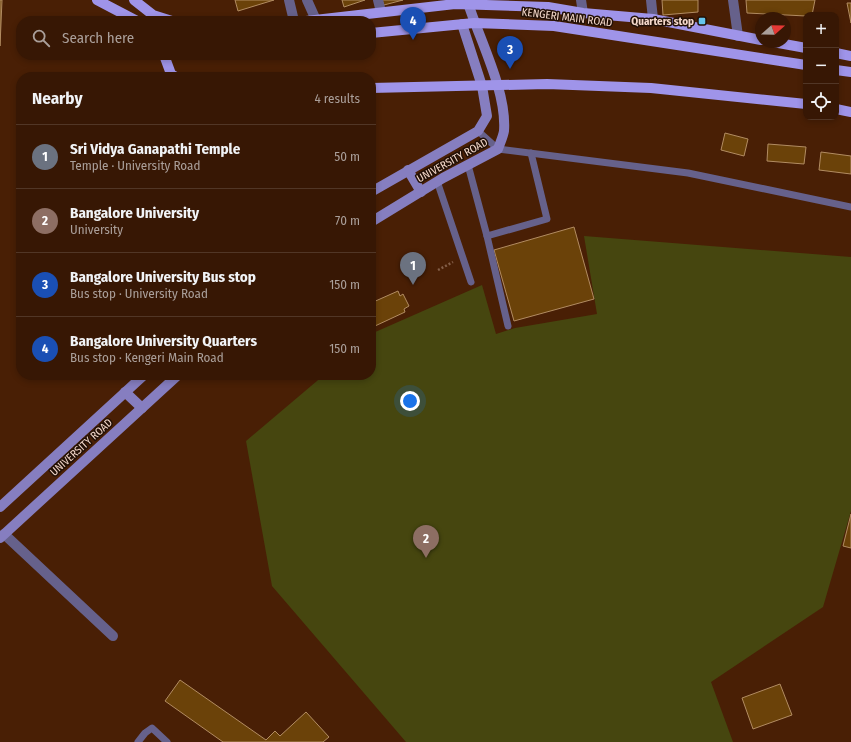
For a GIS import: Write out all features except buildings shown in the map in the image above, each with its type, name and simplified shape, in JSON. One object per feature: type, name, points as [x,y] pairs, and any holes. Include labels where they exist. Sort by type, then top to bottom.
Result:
[{"type":"main road","points":[[97,0],[127,16]]},
{"type":"main road","points":[[134,0],[155,16]]},
{"type":"main road","name":"KENGERI MAIN ROAD","points":[[350,16],[455,2],[468,2],[548,7],[583,13],[653,19],[755,39]]},
{"type":"main road","name":"UNIVERSITY ROAD","points":[[376,219],[437,181],[498,149],[504,132],[498,87],[474,23],[468,2]]},
{"type":"main road","name":"KENGERI MAIN ROAD","points":[[376,33],[474,23],[554,26],[803,65]]},
{"type":"main road","name":"UNIVERSITY ROAD","points":[[376,189],[478,131],[487,116],[482,86],[462,24]]},
{"type":"main road","points":[[791,45],[803,47]]},
{"type":"main road","points":[[839,54],[851,56]]},
{"type":"main road","points":[[166,60],[170,72]]},
{"type":"main road","points":[[839,70],[851,72]]},
{"type":"main road","points":[[376,88],[498,87],[547,84],[651,88],[803,104]]},
{"type":"main road","points":[[839,110],[851,112]]},
{"type":"main road","points":[[408,170],[421,192]]},
{"type":"main road","name":"UNIVERSITY ROAD","points":[[0,507],[138,380]]},
{"type":"main road","name":"UNIVERSITY ROAD","points":[[2,536],[173,380]]},
{"type":"main road","points":[[125,392],[142,408]]},
{"type":"street","points":[[289,0],[293,16]]},
{"type":"street","points":[[307,0],[310,16]]},
{"type":"street","points":[[378,0],[381,12]]},
{"type":"street","points":[[581,0],[583,13]]},
{"type":"street","points":[[651,0],[653,19]]},
{"type":"street","points":[[733,0],[738,36]]},
{"type":"street","points":[[2,536],[113,636]]},
{"type":"lane","points":[[478,131],[498,149],[688,172],[851,206]]},
{"type":"lane","points":[[487,236],[546,219],[531,153]]},
{"type":"lane","points":[[468,165],[487,236],[508,326]]},
{"type":"lane","points":[[437,181],[471,282]]},
{"type":"lane","points":[[138,742],[145,733],[152,728],[167,742]]},
{"type":"path","points":[[438,270],[462,257]]},
{"type":"shaded area","points":[[584,236],[851,257],[851,511],[823,607],[711,682],[733,742],[406,742],[272,586],[246,441],[318,380],[376,380],[376,332],[482,285],[496,334],[515,328],[597,314]]},
{"type":"place","name":"Quarters stop","points":[[702,21]]},
{"type":"place","name":"Bangalore University Quarters","points":[[413,40]]},
{"type":"place","name":"Bangalore University Bus stop","points":[[510,69]]},
{"type":"place","name":"Sri Vidya Ganapathi Temple","points":[[413,285]]},
{"type":"place","name":"Bangalore University","points":[[426,558]]}]
